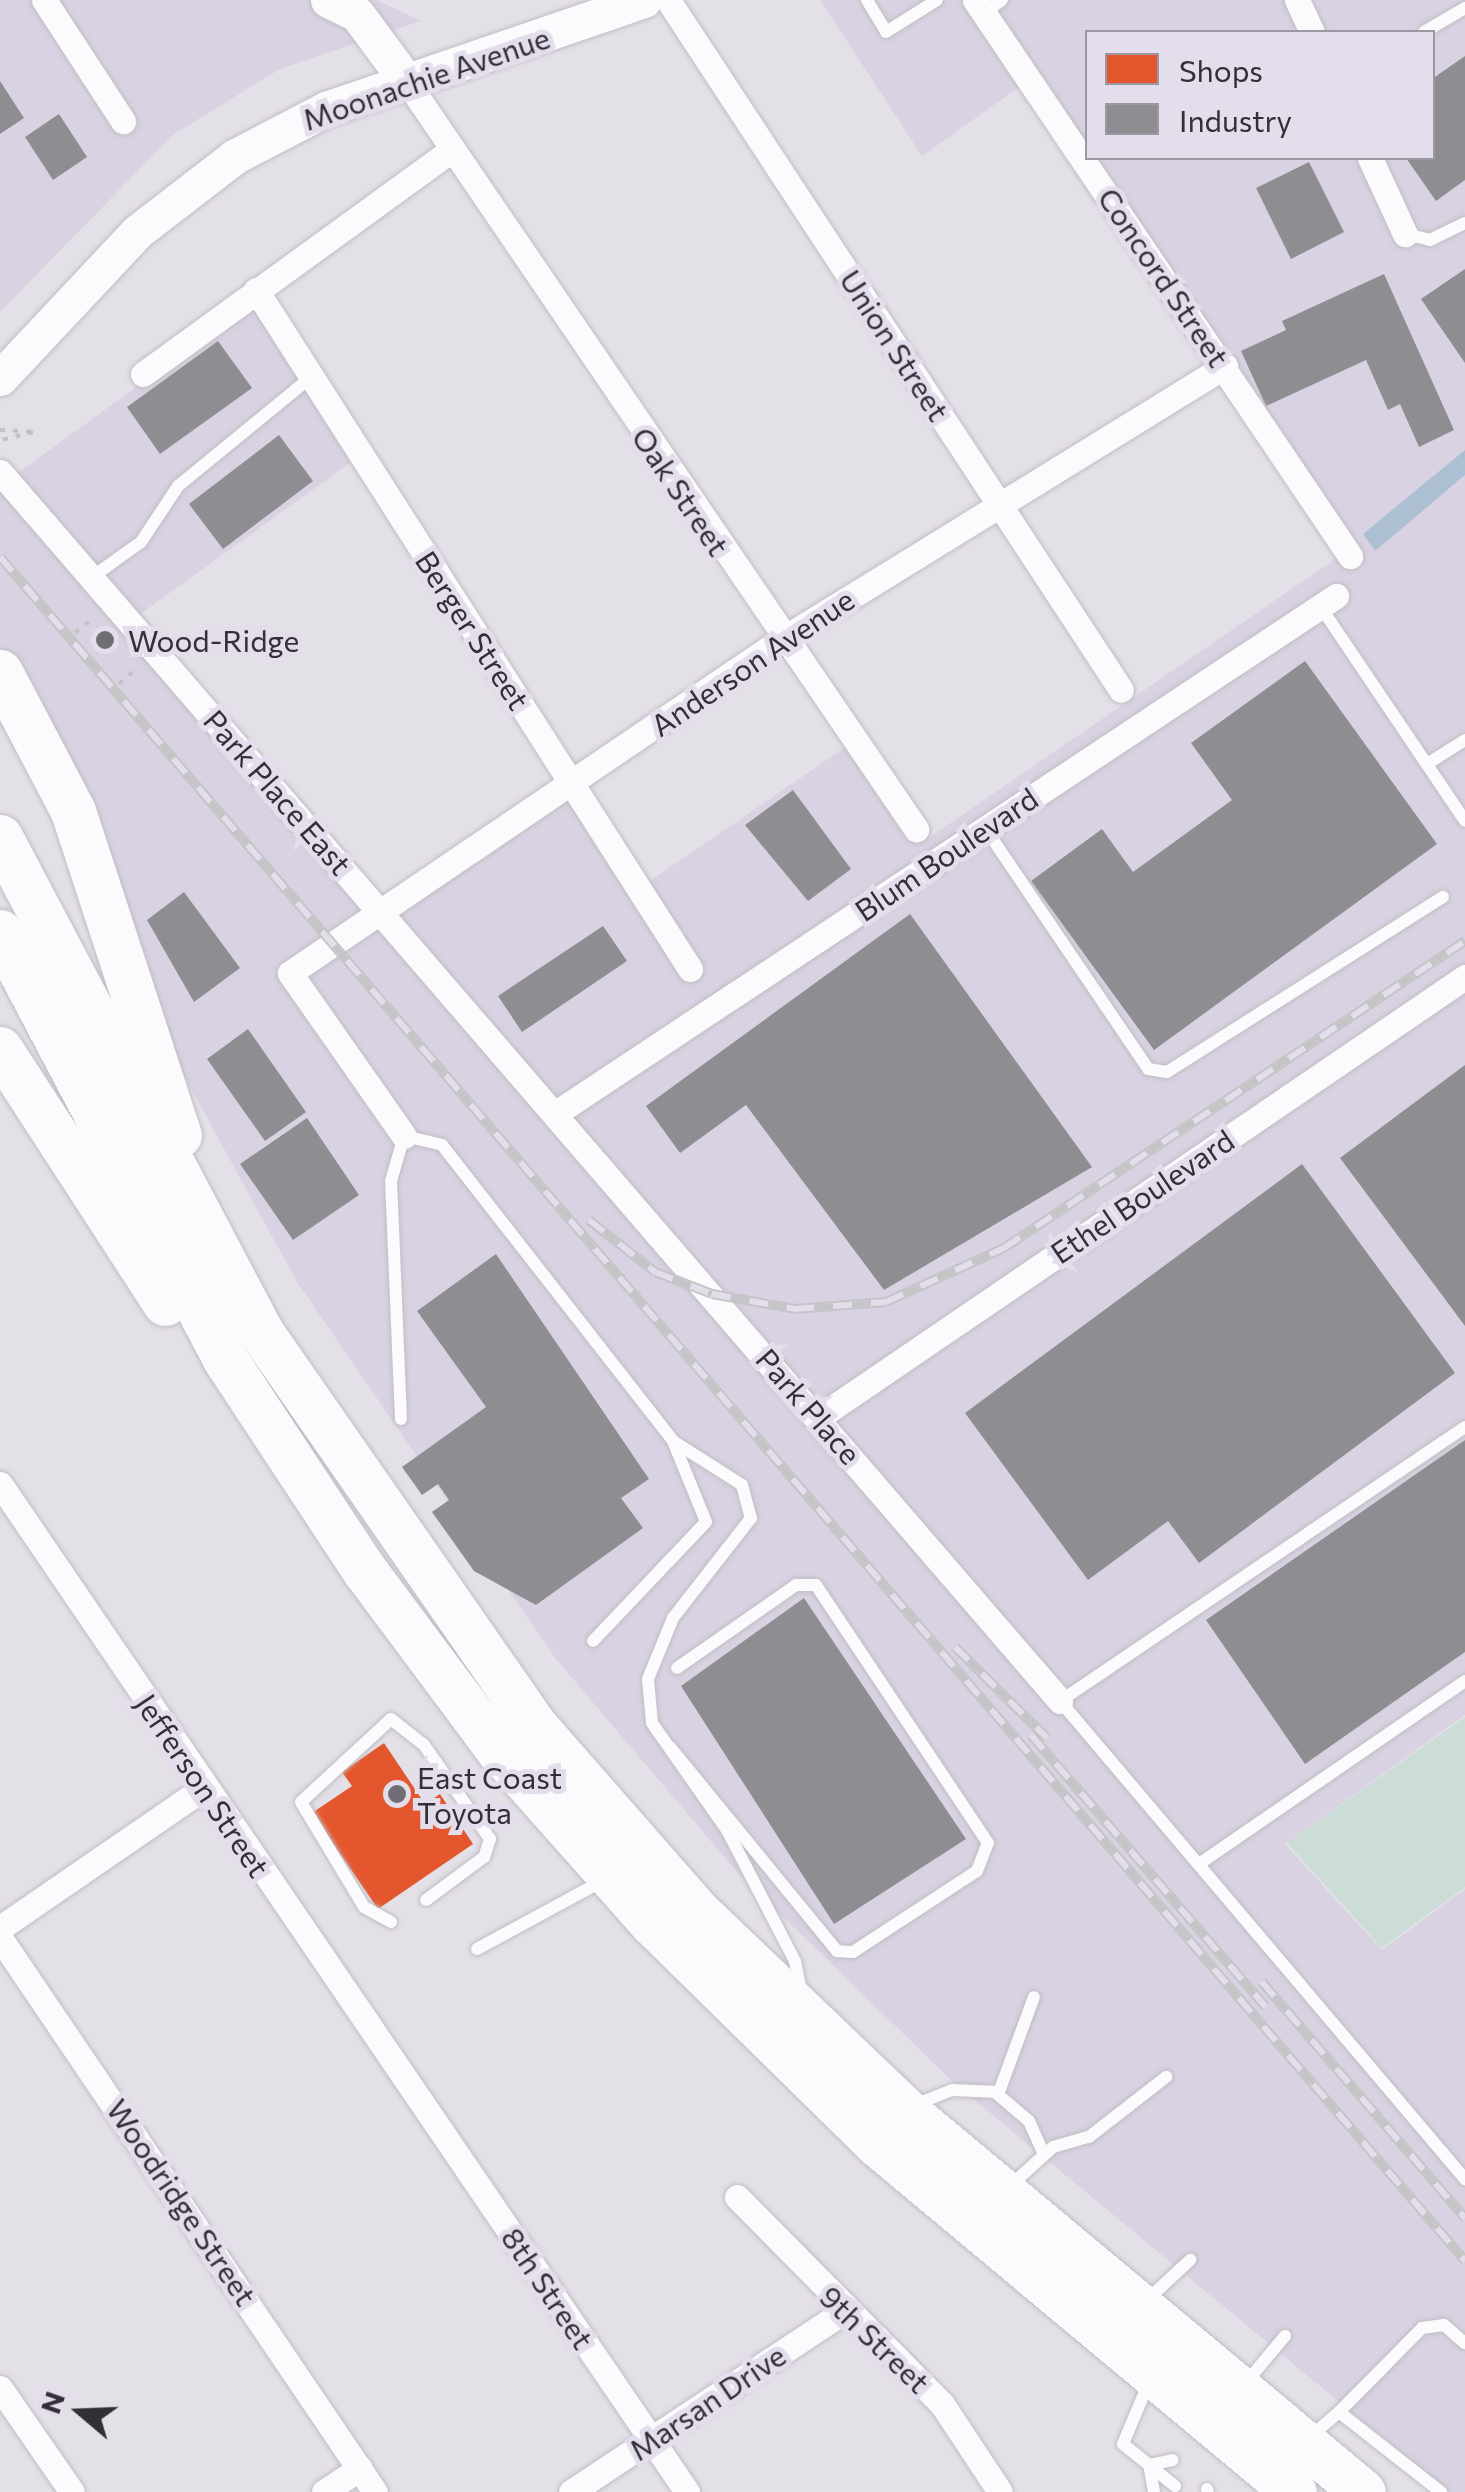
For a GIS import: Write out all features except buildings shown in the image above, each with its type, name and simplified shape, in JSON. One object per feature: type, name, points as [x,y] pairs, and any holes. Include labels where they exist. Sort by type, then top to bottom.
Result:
[{"type":"highway","points":[[0,672],[58,776],[222,1266]]},
{"type":"highway","points":[[0,838],[222,1266],[319,1427],[535,1726],[696,1910],[805,2016],[1000,2196],[1239,2391],[1283,2476]]},
{"type":"highway","points":[[0,932],[226,1358],[364,1571]]},
{"type":"highway","points":[[0,1049],[218,1381],[608,1878],[878,2144],[1152,2376],[1283,2476],[1363,2492]]},
{"type":"main road","points":[[328,0],[357,14],[404,80]]},
{"type":"main road","name":"Moonachie Avenue","points":[[0,378],[176,199],[282,129],[404,80],[644,0]]},
{"type":"street","points":[[44,0],[123,120]]},
{"type":"street","name":"Union Street","points":[[668,0],[1122,690]]},
{"type":"street","points":[[1297,0],[1311,30]]},
{"type":"street","name":"Concord Street","points":[[987,4],[1085,153]]},
{"type":"street","name":"Oak Street","points":[[404,80],[781,640],[916,829]]},
{"type":"street","points":[[143,374],[452,150]]},
{"type":"street","name":"Concord Street","points":[[1090,160],[1350,556]]},
{"type":"street","points":[[1371,160],[1405,234]]},
{"type":"street","name":"Berger Street","points":[[256,290],[690,969]]},
{"type":"street","name":"Anderson Avenue","points":[[404,1136],[290,973],[781,640],[998,501],[1225,366]]},
{"type":"street","name":"Park Place East","points":[[0,472],[556,1112]]},
{"type":"street","name":"Blum Boulevard","points":[[556,1112],[1328,601]]},
{"type":"street","name":"Ethel Boulevard","points":[[819,1416],[1465,977]]},
{"type":"street","name":"Park Place","points":[[556,1112],[1060,1701]]},
{"type":"street","name":"Jefferson Street","points":[[0,1484],[408,2085]]},
{"type":"street","points":[[0,1928],[204,1788]]},
{"type":"street","name":"Woodridge Street","points":[[0,1938],[376,2492]]},
{"type":"street","name":"8th Street","points":[[408,2085],[687,2492]]},
{"type":"street","name":"9th Street","points":[[737,2197],[843,2312],[942,2404],[1000,2492]]},
{"type":"street","name":"Marsan Drive","points":[[571,2492],[843,2312]]},
{"type":"street","points":[[0,2388],[72,2492]]},
{"type":"street","points":[[324,2492],[360,2468]]},
{"type":"lane","points":[[867,0],[886,32],[936,0]]},
{"type":"lane","points":[[1427,30],[1465,8]]},
{"type":"lane","points":[[1405,234],[1430,240],[1465,224]]},
{"type":"lane","points":[[92,577],[141,542],[178,486],[311,378]]},
{"type":"lane","points":[[1328,601],[1465,821]]},
{"type":"lane","points":[[1426,764],[1465,740]]},
{"type":"lane","points":[[985,828],[1148,1070],[1167,1072],[1442,897]]},
{"type":"lane","points":[[401,1419],[391,1181],[404,1136],[442,1145],[673,1441],[706,1522],[593,1640]]},
{"type":"lane","points":[[1465,1426],[1060,1701],[1465,2179]]},
{"type":"lane","points":[[673,1441],[742,1485],[750,1518],[674,1618],[648,1679],[652,1723],[837,1950],[853,1952],[977,1871],[988,1843],[816,1585],[796,1586],[677,1668]]},
{"type":"lane","points":[[1199,1864],[1465,1680]]},
{"type":"lane","points":[[391,1922],[364,1907],[300,1802],[372,1731],[398,1721],[490,1839],[484,1857],[426,1900]]},
{"type":"lane","points":[[670,1747],[766,1902],[795,1962],[805,2016]]},
{"type":"lane","points":[[477,1949],[608,1878]]},
{"type":"lane","points":[[996,2093],[1034,1997]]},
{"type":"lane","points":[[1000,2196],[1044,2154],[1103,2128],[1166,2077]]},
{"type":"lane","points":[[905,2110],[952,2090],[996,2093],[1029,2121],[1044,2154]]},
{"type":"lane","points":[[1139,2309],[1190,2260]]},
{"type":"lane","points":[[1283,2476],[1422,2328],[1444,2325],[1465,2343]]},
{"type":"lane","points":[[1239,2391],[1285,2336]]},
{"type":"lane","points":[[1152,2376],[1124,2444],[1175,2486]]},
{"type":"lane","points":[[1340,2412],[1441,2492]]},
{"type":"lane","points":[[1149,2465],[1172,2460]]},
{"type":"lane","points":[[1149,2465],[1154,2492]]},
{"type":"path","points":[[0,430],[33,432],[0,440]]},
{"type":"path","points":[[75,633],[102,610]]},
{"type":"path","points":[[119,684],[145,661]]},
{"type":"shaded area","points":[[0,0],[377,0],[421,21],[280,69],[174,134],[0,312]]},
{"type":"shaded area","points":[[820,0],[1465,0],[1465,1715],[1285,1844],[1382,1950],[1465,1889],[1465,2492],[1448,2492],[954,2083],[737,1872],[556,1659],[297,1282],[188,1083],[0,646],[0,473],[7,481],[257,299],[361,455],[132,620],[377,910],[571,782],[641,887],[856,740],[930,837],[1347,551],[1028,81],[922,156]]},
{"type":"shaded area","points":[[1465,1717],[1465,1887],[1382,1948],[1287,1843]]},
{"type":"water","points":[[1465,450],[1465,475],[1375,551],[1363,534]]},
{"type":"railway","points":[[0,557],[1465,2261]]},
{"type":"railway","points":[[589,1220],[655,1272],[712,1294],[795,1309],[886,1302],[1004,1248],[1465,941]]},
{"type":"railway","points":[[955,1647],[1047,1738]]},
{"type":"railway","points":[[1031,1735],[1266,2007]]},
{"type":"railway","points":[[1262,1982],[1465,2218]]},
{"type":"place","name":"Wood-Ridge","points":[[105,640]]},
{"type":"place","name":"East Coast Toyota","points":[[397,1794]]}]
